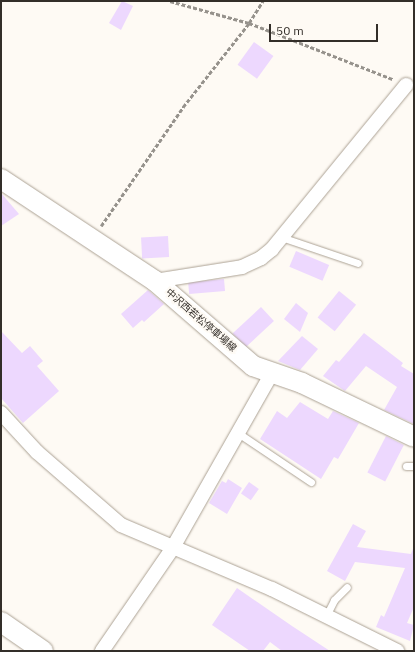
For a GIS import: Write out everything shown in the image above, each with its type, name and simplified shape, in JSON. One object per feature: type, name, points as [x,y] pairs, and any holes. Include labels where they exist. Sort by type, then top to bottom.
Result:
[{"type":"main road","name":"中沢西若松停車場線","points":[[1,179],[155,281],[253,366],[302,383],[361,409],[414,437]]},
{"type":"main road","points":[[1,622],[43,651]]},
{"type":"street","points":[[155,281],[242,267],[261,258],[281,237],[402,83]]},
{"type":"street","points":[[102,651],[172,549],[272,373]]},
{"type":"street","points":[[1,413],[36,452],[121,525],[172,549],[272,589],[397,651]]},
{"type":"lane","points":[[281,237],[358,263]]},
{"type":"lane","points":[[238,433],[311,482]]},
{"type":"lane","points":[[326,616],[334,600],[347,587]]},
{"type":"path","points":[[170,1],[249,23],[402,83]]},
{"type":"path","points":[[91,240],[182,107],[249,23],[263,1]]},
{"type":"building","points":[[122,1],[133,6],[121,30],[109,23]]},
{"type":"building","points":[[254,42],[273,56],[257,79],[238,65]]},
{"type":"building","points":[[1,193],[19,214],[1,226]]},
{"type":"building","points":[[168,236],[169,257],[142,258],[141,237]]},
{"type":"building","points":[[296,251],[329,265],[322,281],[289,267]]},
{"type":"building","points":[[224,279],[225,291],[189,294],[188,282]]},
{"type":"building","points":[[148,290],[164,304],[144,322],[142,320],[133,328],[121,314]]},
{"type":"building","points":[[339,291],[356,305],[335,331],[318,317]]},
{"type":"building","points":[[296,303],[308,313],[300,332],[284,319]]},
{"type":"building","points":[[261,307],[274,321],[245,347],[232,334]]},
{"type":"building","points":[[1,331],[22,353],[30,346],[43,361],[37,366],[59,391],[23,423],[1,398]]},
{"type":"building","points":[[364,333],[403,363],[401,366],[414,374],[414,424],[384,410],[397,387],[366,366],[345,391],[323,376],[336,360],[339,362]]},
{"type":"building","points":[[302,336],[318,349],[300,370],[278,361]]},
{"type":"building","points":[[300,402],[328,419],[333,411],[359,423],[338,459],[334,457],[321,479],[260,439],[277,411],[287,418]]},
{"type":"building","points":[[386,436],[404,445],[385,482],[367,473]]},
{"type":"building","points":[[228,479],[242,488],[227,514],[209,503],[222,481],[226,483]]},
{"type":"building","points":[[249,482],[259,489],[251,500],[241,493]]},
{"type":"building","points":[[353,524],[366,531],[357,547],[411,554],[414,546],[414,607],[407,623],[414,625],[410,641],[376,627],[381,615],[384,617],[405,568],[355,562],[345,581],[327,571]]},
{"type":"building","points":[[237,588],[330,651],[282,651],[270,642],[263,651],[250,651],[212,625]]}]
